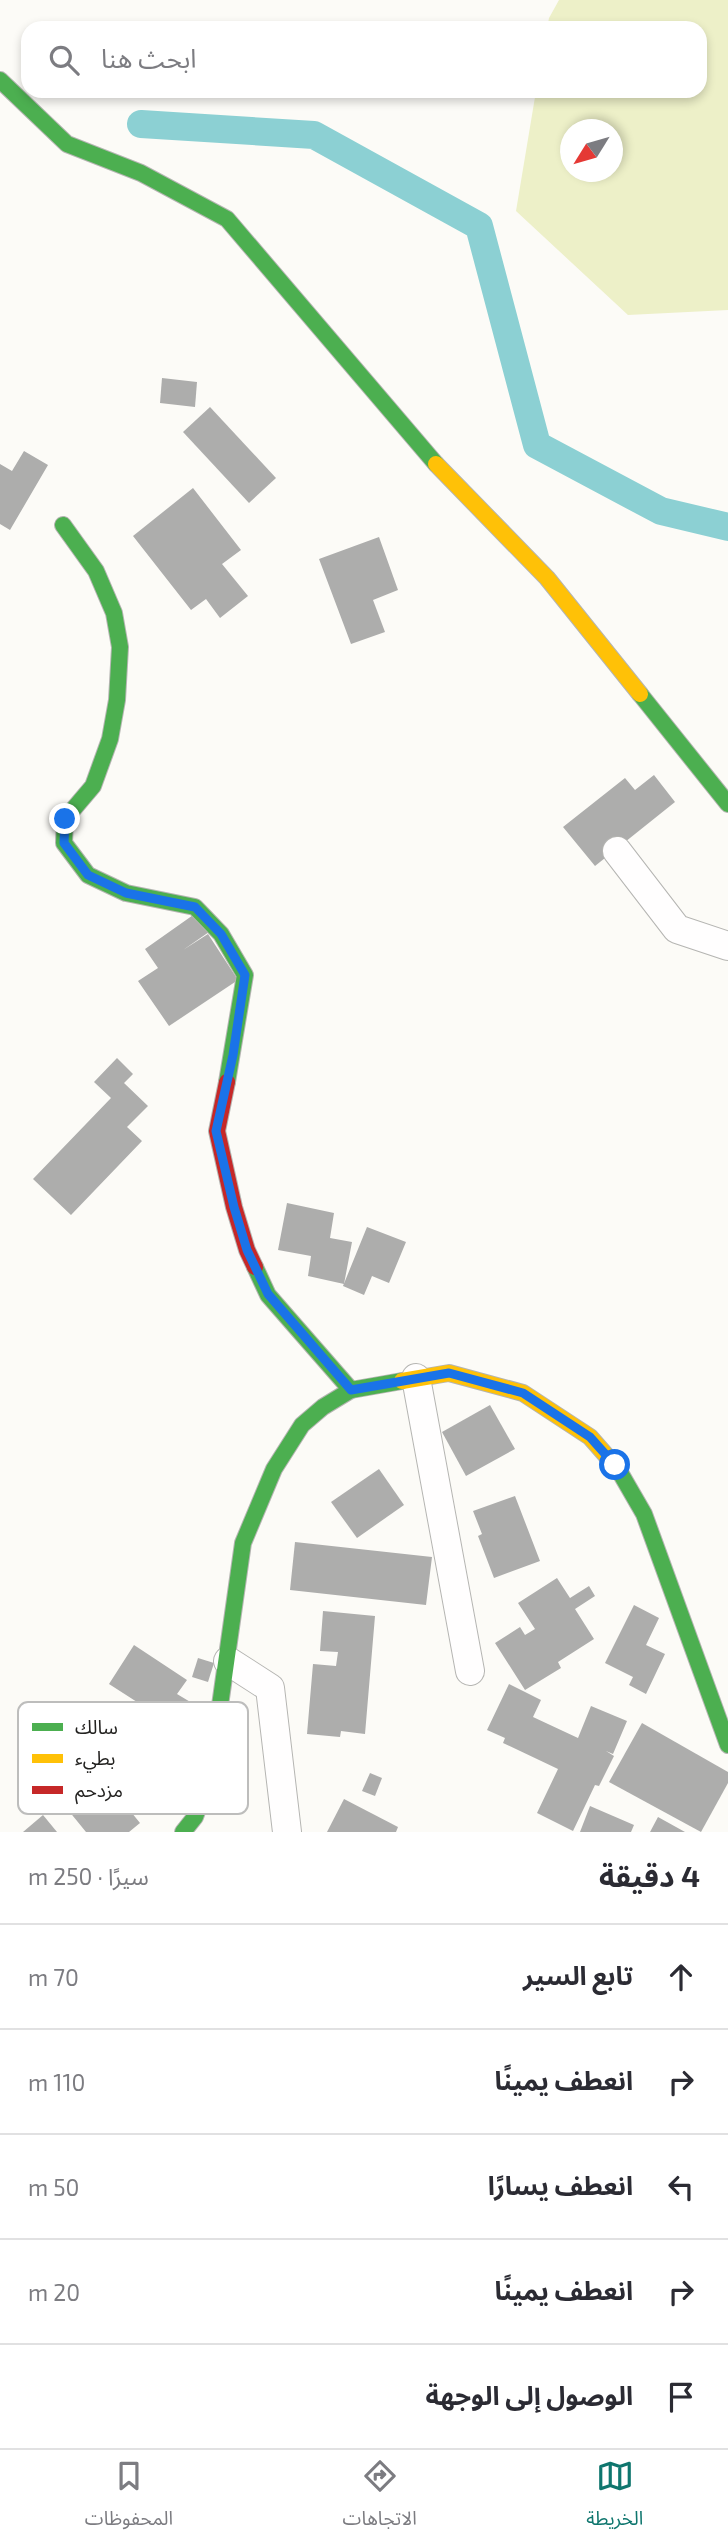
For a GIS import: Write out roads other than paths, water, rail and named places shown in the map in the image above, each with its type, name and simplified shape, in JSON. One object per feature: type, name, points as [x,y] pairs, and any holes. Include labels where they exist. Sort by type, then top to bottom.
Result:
[{"type":"street","points":[[0,80],[67,144],[141,173],[227,219],[447,476],[547,578],[728,803]]},
{"type":"street","points":[[63,525],[96,571],[114,614],[120,647],[117,700],[110,739],[93,786],[65,819],[64,843],[88,875],[126,893],[195,907],[221,934],[245,975],[233,1055],[216,1131],[234,1207],[247,1250],[268,1294],[351,1390]]},
{"type":"street","points":[[617,851],[677,929],[728,946]]},
{"type":"street","points":[[222,1702],[243,1543],[274,1469],[302,1425],[323,1407],[351,1390],[449,1373],[523,1393],[590,1437],[615,1465],[643,1514],[728,1745]]},
{"type":"street","points":[[416,1378],[470,1671]]},
{"type":"street","points":[[229,1661],[270,1688],[287,1832]]},
{"type":"street","points":[[183,1832],[196,1814]]},
{"type":"waterway","points":[[141,124],[314,135],[479,226],[537,445],[661,511],[728,527]]}]
